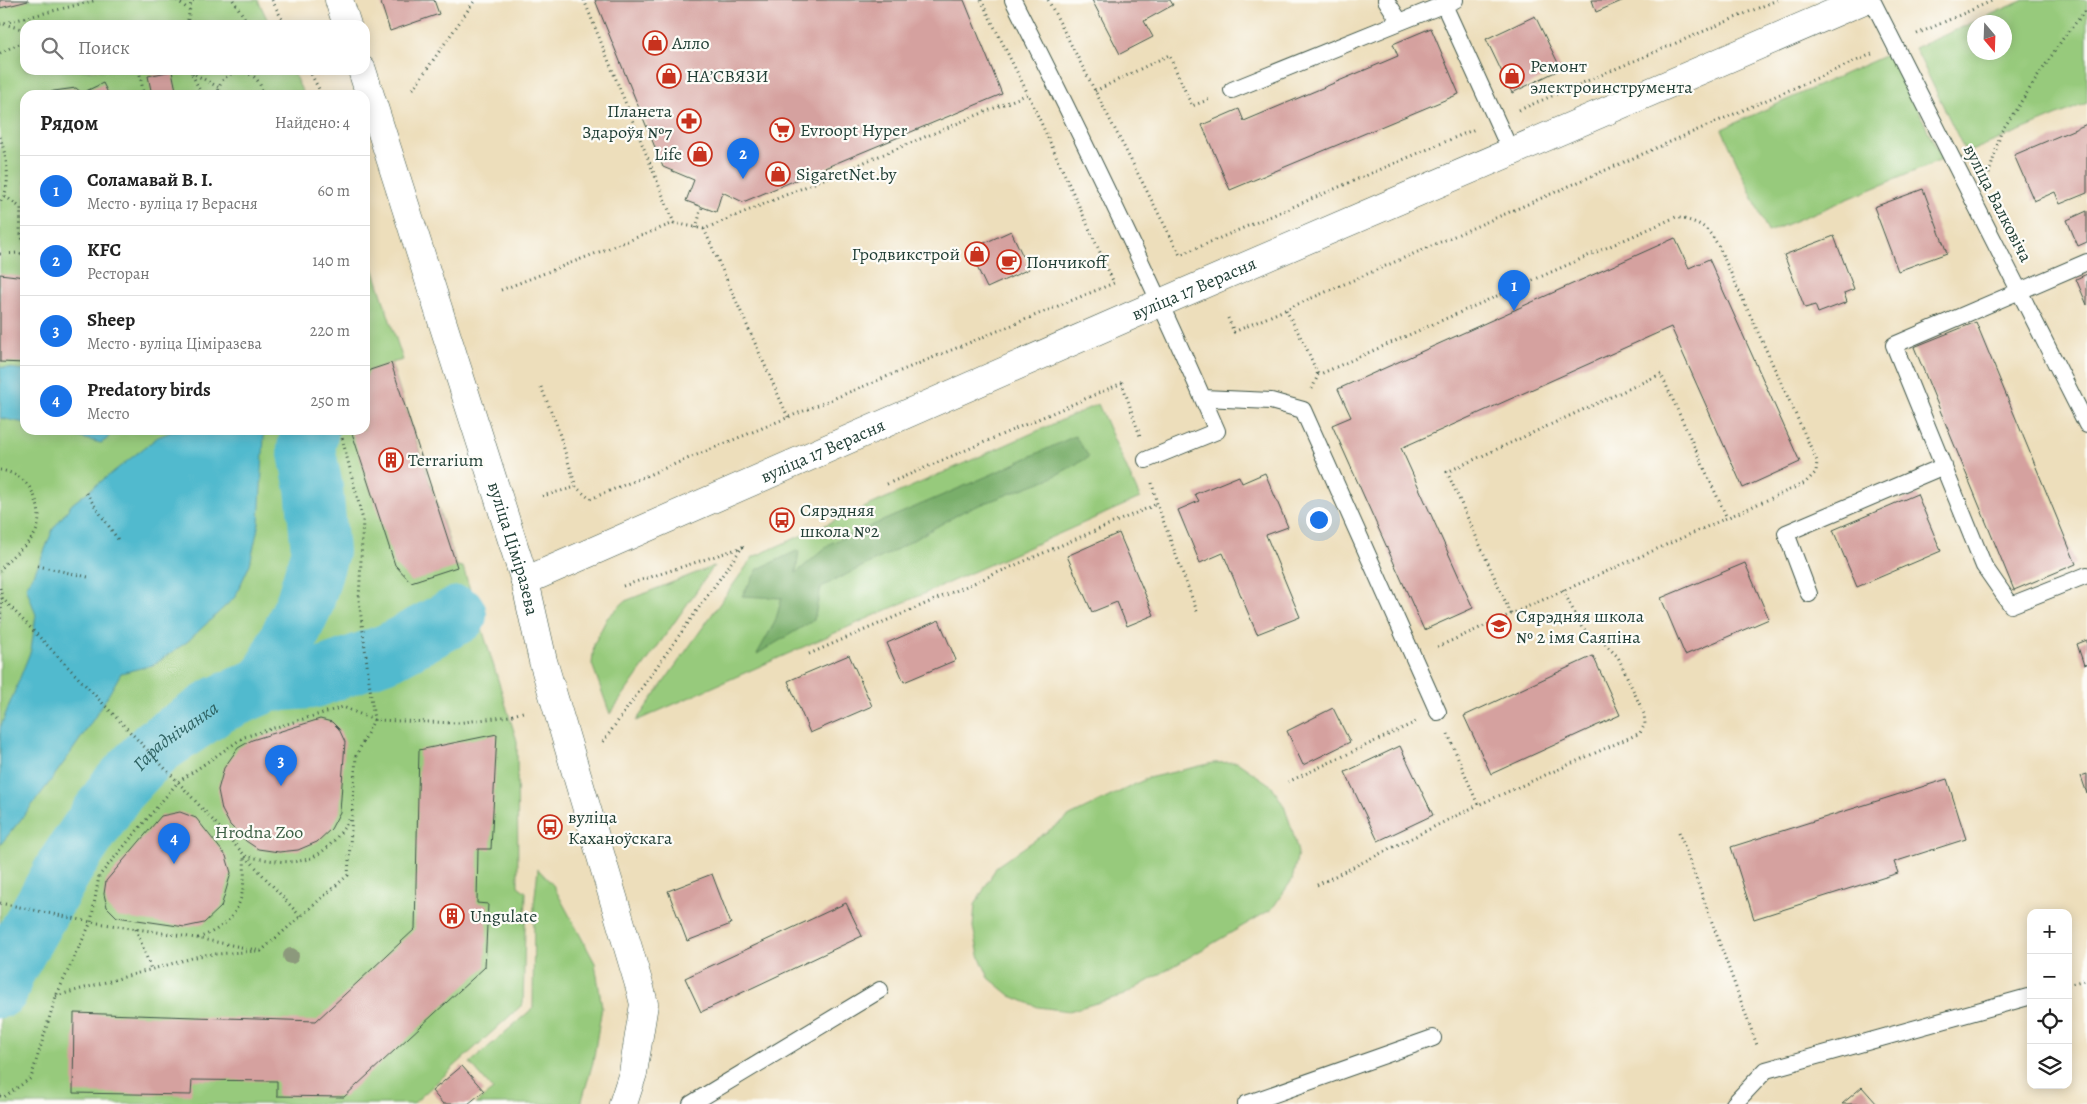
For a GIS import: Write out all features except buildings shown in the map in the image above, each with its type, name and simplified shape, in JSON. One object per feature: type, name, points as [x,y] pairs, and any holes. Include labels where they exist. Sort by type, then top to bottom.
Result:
[{"type":"street","points":[[339,0],[345,20]]},
{"type":"street","name":"вуліца 17 Верасня","points":[[525,581],[1864,0]]},
{"type":"street","name":"вуліца Ціміразева","points":[[364,75],[368,90]]},
{"type":"street","name":"вуліца Ціміразева","points":[[370,95],[525,581],[543,661],[644,1004],[633,1073],[623,1104]]},
{"type":"lane","points":[[1013,0],[1084,141],[1217,431],[1146,460]]},
{"type":"lane","points":[[1386,0],[1400,22]]},
{"type":"lane","name":"вуліца Валковіча","points":[[1872,0],[2087,424]]},
{"type":"lane","points":[[1232,90],[1449,3],[1496,120],[1511,152]]},
{"type":"lane","points":[[2087,262],[1894,345],[1984,566],[2011,605],[2087,575]]},
{"type":"lane","points":[[1203,398],[1271,401],[1302,410],[1438,712]]},
{"type":"lane","points":[[1809,594],[1786,533],[1944,466]]},
{"type":"lane","points":[[691,1104],[880,990]]},
{"type":"lane","points":[[1734,1104],[1766,1070],[2027,997]]},
{"type":"lane","points":[[1246,1104],[1434,1038]]},
{"type":"path","points":[[1,23],[97,0]]},
{"type":"path","points":[[177,0],[189,10]]},
{"type":"path","points":[[188,20],[190,2],[194,0]]},
{"type":"path","points":[[233,0],[246,20]]},
{"type":"path","points":[[272,0],[282,20]]},
{"type":"path","points":[[413,89],[475,0]]},
{"type":"path","points":[[584,0],[674,223]]},
{"type":"path","points":[[541,387],[556,423],[576,487],[590,499],[1114,282],[1028,94],[981,0]]},
{"type":"path","points":[[1048,0],[1180,255],[1777,0]]},
{"type":"path","points":[[1228,318],[1234,332],[1994,0]]},
{"type":"path","points":[[1979,211],[2001,132],[2064,37],[2087,9]]},
{"type":"path","points":[[1,23],[20,29]]},
{"type":"path","points":[[0,53],[20,44]]},
{"type":"path","points":[[1095,91],[1169,55],[1192,106]]},
{"type":"path","points":[[140,75],[143,90]]},
{"type":"path","points":[[192,75],[200,90]]},
{"type":"path","points":[[197,75],[218,87],[230,75]]},
{"type":"path","points":[[249,75],[256,78],[261,90]]},
{"type":"path","points":[[312,75],[319,90]]},
{"type":"path","points":[[501,290],[674,223],[704,229],[1028,94]]},
{"type":"path","points":[[0,137],[6,169],[5,196],[0,202]]},
{"type":"path","points":[[5,196],[20,205]]},
{"type":"path","points":[[696,228],[702,207]]},
{"type":"path","points":[[1302,410],[1318,375],[1676,217],[1694,221],[1708,229],[1718,245],[1817,461],[1816,472],[1805,483],[1414,658]]},
{"type":"path","points":[[704,229],[788,417]]},
{"type":"path","points":[[0,254],[20,253]]},
{"type":"path","points":[[1286,310],[1306,347],[1318,375]]},
{"type":"path","points":[[1511,614],[1447,472],[1661,374],[1727,518]]},
{"type":"path","points":[[887,484],[1122,383]]},
{"type":"path","points":[[56,996],[203,955],[261,951],[348,875],[356,756],[374,720],[359,600],[363,520],[341,435]]},
{"type":"path","points":[[0,470],[8,471],[24,481],[37,500],[39,521],[34,537],[6,562],[0,571]]},
{"type":"path","points":[[542,496],[576,487]]},
{"type":"path","points":[[86,493],[119,541]]},
{"type":"path","points":[[809,654],[1157,504],[1198,614]]},
{"type":"path","points":[[603,742],[743,546],[623,586]]},
{"type":"path","points":[[38,566],[88,577]]},
{"type":"path","points":[[0,588],[2,598],[0,623]]},
{"type":"path","points":[[1317,885],[1478,805],[1640,733],[1645,724],[1644,714],[1618,657],[1600,640],[1582,628],[1563,590]]},
{"type":"path","points":[[2,598],[178,782],[300,916]]},
{"type":"path","points":[[0,1096],[4,1097],[31,1078],[56,996],[91,922],[99,876],[178,782],[244,737],[343,707],[374,720],[457,723],[510,716],[526,711]]},
{"type":"path","points":[[1288,782],[1438,712],[1478,805]]},
{"type":"path","points":[[244,856],[278,862],[299,862],[328,849],[352,817]]},
{"type":"path","points":[[1679,832],[1766,1070]]},
{"type":"path","points":[[196,938],[215,932],[227,923],[235,912],[244,888],[244,856]]},
{"type":"path","points":[[0,903],[91,922],[196,938],[261,951]]},
{"type":"path","points":[[136,929],[151,969]]},
{"type":"path","points":[[2072,984],[2087,979]]},
{"type":"green space","name":"Hrodna Zoo","points":[[0,0],[258,0],[268,20],[20,20],[20,75],[294,75],[302,90],[20,90],[20,435],[370,435],[370,259],[403,360],[391,363],[457,566],[463,567],[517,741],[518,886],[526,892],[523,1004],[413,1104],[0,1104]]},
{"type":"green space","points":[[2024,0],[2087,0],[2087,103],[1966,153],[1915,48],[1967,25],[1967,60],[2012,60],[2012,15],[1990,15]]},
{"type":"green space","points":[[1891,53],[1942,160],[1768,232],[1722,129]]},
{"type":"green space","points":[[1098,404],[1140,498],[636,721],[753,557]]},
{"type":"green space","points":[[1075,436],[1089,457],[1051,478],[964,511],[894,551],[821,587],[814,620],[757,654],[775,622],[782,598],[742,596],[758,569],[799,550],[796,573],[831,543],[990,475]]},
{"type":"green space","points":[[714,566],[610,714],[592,664],[594,644],[607,618],[625,601]]},
{"type":"green space","points":[[1237,762],[1272,786],[1284,806],[1298,853],[1292,880],[1272,909],[1124,995],[1069,1011],[1038,1007],[1011,996],[989,978],[979,955],[973,927],[975,905],[997,866],[1070,816],[1148,778],[1213,763]]},
{"type":"green space","points":[[538,869],[553,885],[595,963],[602,1007],[593,1062],[581,1104],[475,1104],[493,1090],[470,1063],[533,1008],[534,904]]},
{"type":"water","points":[[0,367],[20,369],[20,422],[0,418]]},
{"type":"water","points":[[70,435],[110,435],[101,443]]},
{"type":"water","points":[[163,435],[264,435],[259,523],[250,564],[235,597],[187,642],[153,665],[121,673],[65,762],[0,845],[0,728],[31,650],[36,615],[26,587],[40,562],[53,529],[72,504],[158,437]]},
{"type":"waterway","points":[[268,683],[305,602],[320,551],[314,488],[306,448],[309,435]]},
{"type":"waterway","name":"Гараднічанка","points":[[0,989],[5,973],[66,865],[117,789],[156,747],[218,705],[268,683],[311,680],[389,652],[458,615]]},
{"type":"place","name":"Алло","points":[[655,43]]},
{"type":"place","name":"НАʼСВЯЗИ","points":[[669,76]]},
{"type":"place","name":"Ремонт электроинструмента","points":[[1512,76]]},
{"type":"place","name":"Планета Здароўя №7","points":[[689,121]]},
{"type":"place","name":"Evroopt Hyper","points":[[782,130]]},
{"type":"place","name":"Life","points":[[700,154]]},
{"type":"place","name":"SigaretNet.by","points":[[778,174]]},
{"type":"place","name":"KFC","points":[[743,179]]},
{"type":"place","name":"Гродвикстрой","points":[[977,254]]},
{"type":"place","name":"Пончикoff","points":[[1009,262]]},
{"type":"place","name":"Соламавай В. І.","points":[[1514,311]]},
{"type":"place","name":"Terrarium","points":[[391,460]]},
{"type":"place","name":"Сярэдняя школа №2","points":[[782,520]]},
{"type":"place","name":"Сярэдняя школа № 2 імя Саяпіна","points":[[1499,626]]},
{"type":"place","name":"Sheep","points":[[281,786]]},
{"type":"place","name":"вуліца Каханоўскага","points":[[550,827]]},
{"type":"place","name":"Predatory birds","points":[[174,864]]},
{"type":"place","name":"Ungulate","points":[[452,916]]}]
